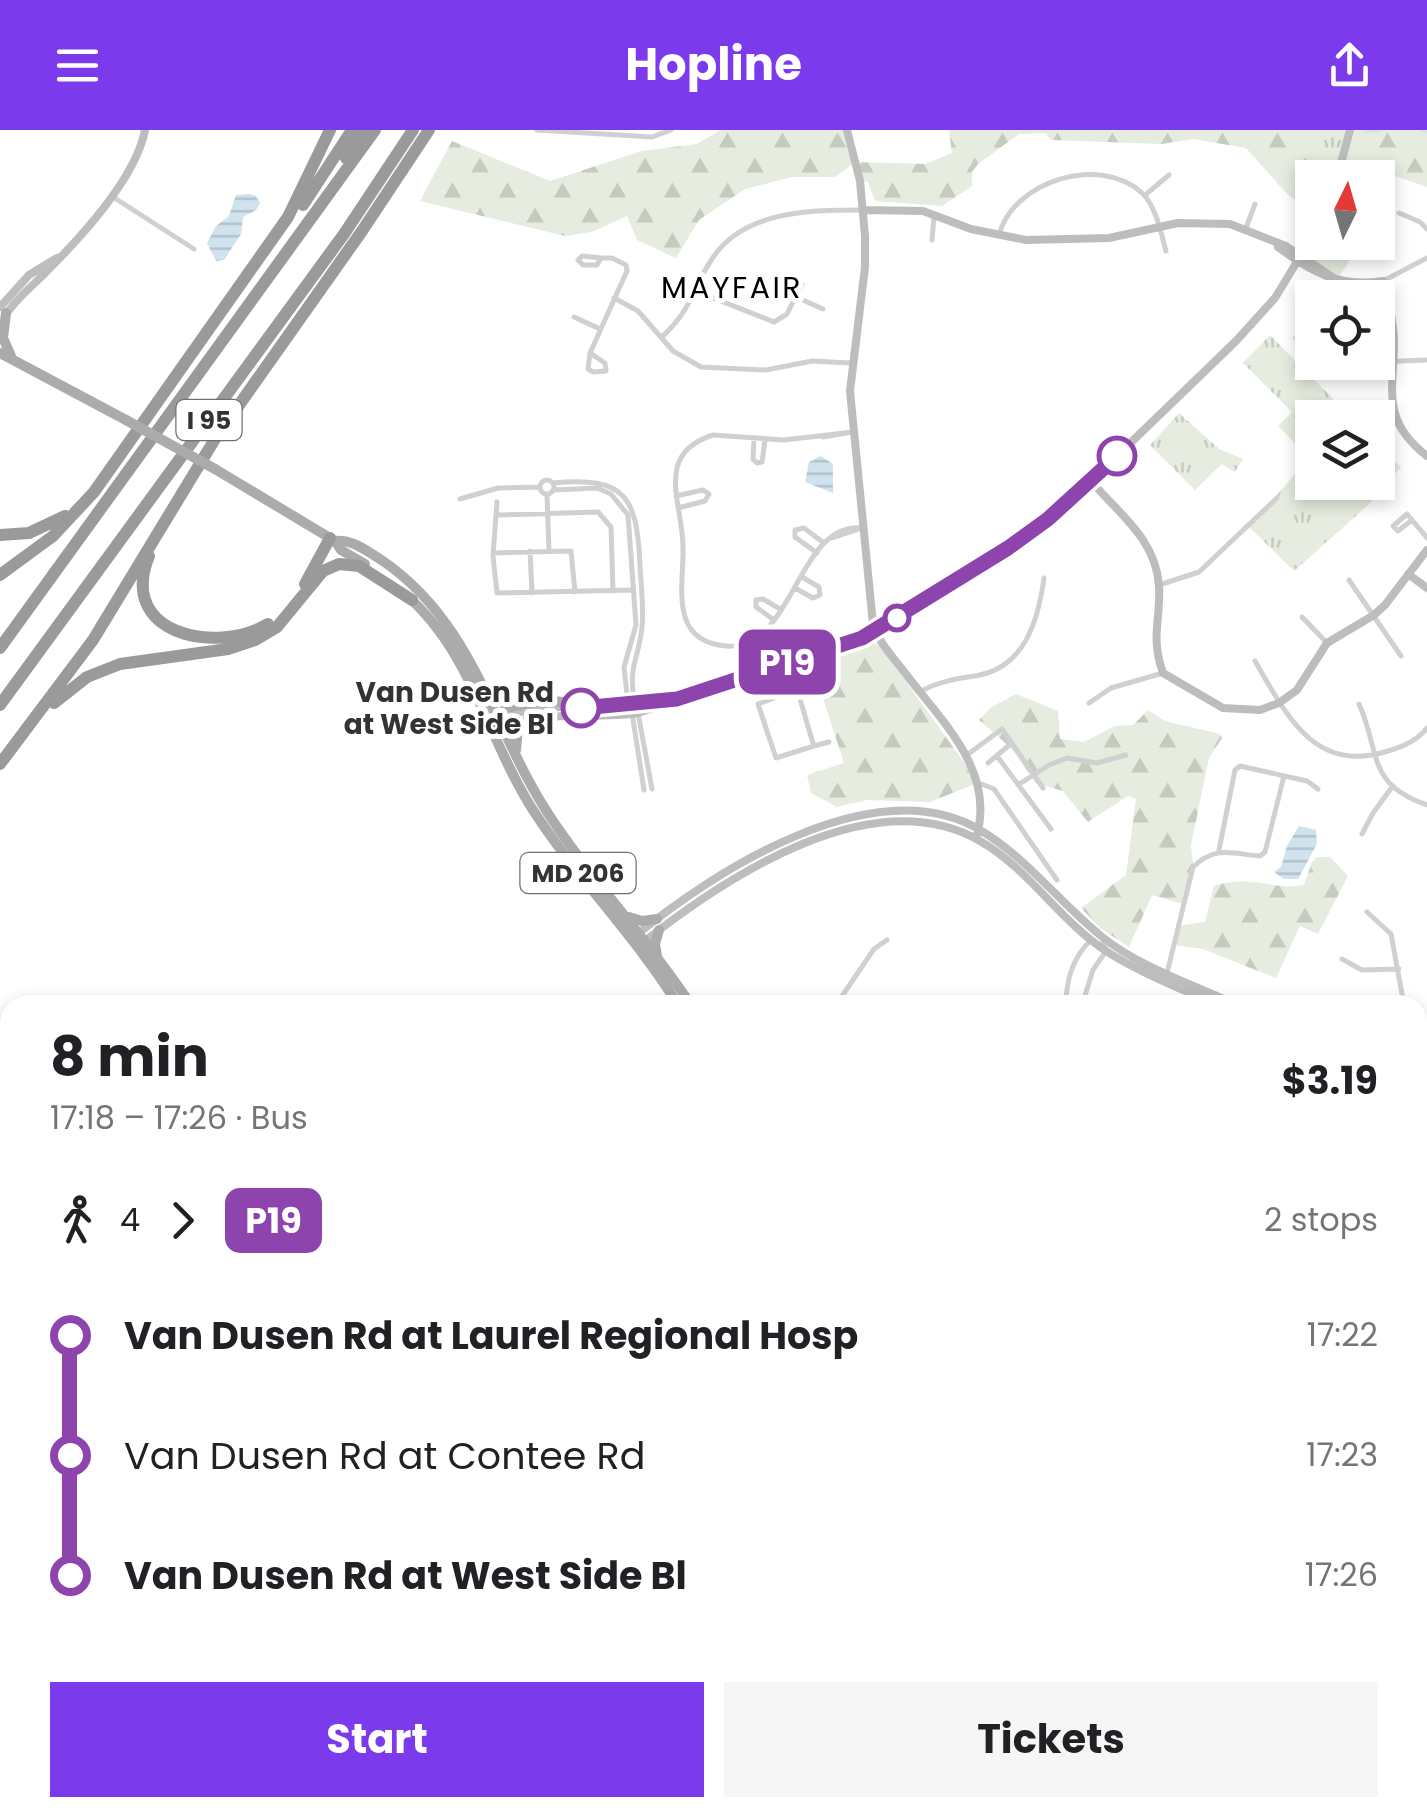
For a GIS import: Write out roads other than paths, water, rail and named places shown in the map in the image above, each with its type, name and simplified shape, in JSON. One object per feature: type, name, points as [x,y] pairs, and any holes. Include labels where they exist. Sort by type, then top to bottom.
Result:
[{"type":"highway","points":[[189,360],[288,217],[330,130]]},
{"type":"highway","points":[[0,575],[53,536],[94,492],[302,207],[352,130]]},
{"type":"highway","points":[[232,328],[362,130]]},
{"type":"highway","name":"I 95","points":[[0,648],[375,130]]},
{"type":"highway","name":"I 95","points":[[0,705],[344,234],[413,130]]},
{"type":"highway","points":[[0,765],[93,640],[215,439],[429,130]]},
{"type":"highway","points":[[215,439],[146,564],[145,594],[162,623],[181,634],[214,639],[261,628],[296,599],[332,539]]},
{"type":"highway","points":[[0,535],[44,528],[94,492]]},
{"type":"highway","points":[[307,592],[332,539]]},
{"type":"highway","points":[[0,765],[52,705],[87,677],[131,660],[242,645],[277,627],[324,572],[346,563],[359,566],[412,600]]},
{"type":"main road","points":[[2,311],[2,338],[14,361]]},
{"type":"main road","name":"MD 206","points":[[0,353],[215,468],[332,539],[340,550],[380,574],[412,600],[452,649],[553,821],[624,914],[672,995]]},
{"type":"main road","name":"MD 206","points":[[332,539],[346,540],[372,554],[420,590],[452,629],[485,689],[527,801],[548,834],[638,941],[657,957],[685,995]]},
{"type":"main road","points":[[485,689],[505,707],[543,700],[595,706]]},
{"type":"main road","points":[[516,756],[515,733],[524,720],[532,717]]},
{"type":"main road","points":[[624,914],[658,925],[657,957]]},
{"type":"street","points":[[2,311],[57,258],[110,195],[136,160],[145,130]]},
{"type":"street","points":[[538,130],[652,137],[672,130]]},
{"type":"street","points":[[847,130],[860,181],[865,266],[850,363],[853,432],[875,631],[967,755],[979,783],[982,806],[977,834]]},
{"type":"street","points":[[1341,160],[1350,130]]},
{"type":"street","points":[[1145,195],[1169,175]]},
{"type":"street","points":[[998,236],[1008,212],[1034,189],[1070,178],[1106,176],[1145,195],[1166,251]]},
{"type":"street","points":[[110,195],[194,249]]},
{"type":"street","points":[[1246,228],[1255,204]]},
{"type":"street","points":[[662,337],[682,318],[717,251],[761,223],[800,212],[905,210],[935,214],[971,229],[1026,240],[1109,238],[1199,221],[1246,228],[1295,257]]},
{"type":"street","points":[[1399,213],[1427,229]]},
{"type":"street","points":[[932,240],[935,214]]},
{"type":"street","points":[[2,311],[16,282],[57,258]]},
{"type":"street","points":[[590,354],[627,268],[620,260],[601,258]]},
{"type":"street","points":[[1385,280],[1427,258]]},
{"type":"street","points":[[496,724],[532,717],[633,709],[677,699],[875,631],[1048,519],[1252,324],[1300,260],[1323,278],[1337,280]]},
{"type":"street","points":[[697,292],[771,322],[784,318],[802,284]]},
{"type":"street","points":[[796,297],[823,310]]},
{"type":"street","points":[[614,298],[646,318],[673,352],[701,368],[754,370],[812,360],[850,363]]},
{"type":"street","points":[[574,317],[600,329]]},
{"type":"street","points":[[1395,362],[1427,360]]},
{"type":"street","points":[[1393,380],[1394,414],[1400,430],[1427,456]]},
{"type":"street","points":[[853,432],[845,436],[765,440],[725,434],[699,440],[685,452],[676,468],[684,546],[680,597],[684,615],[694,632],[710,642],[740,646],[765,633],[824,544],[842,530],[862,528]]},
{"type":"street","points":[[754,439],[752,459],[757,463],[762,462],[765,440]]},
{"type":"street","points":[[540,487],[546,480],[551,489],[549,550]]},
{"type":"street","points":[[1091,481],[1144,539],[1155,560],[1159,585],[1155,644],[1163,672],[1182,687],[1223,708],[1260,710],[1298,690],[1327,642],[1374,616],[1427,550]]},
{"type":"street","points":[[460,499],[498,488],[597,488],[611,494],[628,515],[638,590],[636,626],[624,674],[644,790]]},
{"type":"street","points":[[676,496],[702,490],[709,494],[705,502],[678,508]]},
{"type":"street","points":[[1159,585],[1199,572],[1277,498]]},
{"type":"street","points":[[497,502],[493,552],[497,593],[638,590]]},
{"type":"street","points":[[498,515],[598,512],[605,516],[611,527],[613,591]]},
{"type":"street","points":[[1412,520],[1427,538]]},
{"type":"street","points":[[817,553],[795,537],[796,528],[804,528],[824,544]]},
{"type":"street","points":[[493,552],[568,550],[573,553],[574,592]]},
{"type":"street","points":[[530,551],[532,593]]},
{"type":"street","points":[[1408,574],[1427,588]]},
{"type":"street","points":[[795,588],[813,598],[820,595],[819,587],[802,576]]},
{"type":"street","points":[[919,692],[950,678],[978,676],[994,670],[1020,652],[1030,638],[1044,578]]},
{"type":"street","points":[[1349,580],[1401,656]]},
{"type":"street","points":[[774,620],[756,607],[756,600],[763,599],[780,609]]},
{"type":"street","points":[[1302,617],[1327,642]]},
{"type":"street","points":[[788,662],[814,746]]},
{"type":"street","points":[[1255,662],[1291,722],[1322,748],[1340,754],[1374,756],[1426,733]]},
{"type":"street","points":[[1089,704],[1111,688],[1163,672]]},
{"type":"street","points":[[797,689],[760,701],[758,706],[774,756],[829,742]]},
{"type":"street","points":[[1359,704],[1377,767],[1392,787],[1427,804]]},
{"type":"street","points":[[496,724],[538,708],[633,709]]},
{"type":"street","points":[[967,755],[1002,729],[1044,788]]},
{"type":"street","points":[[988,763],[1012,744]]},
{"type":"street","points":[[1018,785],[1067,758],[1098,763],[1126,755]]},
{"type":"street","points":[[997,756],[1050,829]]},
{"type":"street","points":[[1220,850],[1235,770],[1246,766],[1318,788]]},
{"type":"street","points":[[643,767],[652,789]]},
{"type":"street","points":[[1167,972],[1194,867],[1220,850],[1252,856],[1265,852],[1284,776]]},
{"type":"street","points":[[979,783],[994,789],[1057,880]]},
{"type":"street","points":[[1362,834],[1392,787]]},
{"type":"street","points":[[963,822],[977,815],[982,806]]},
{"type":"street","points":[[638,941],[736,867],[840,820],[904,810],[963,822],[1106,951],[1196,995]]},
{"type":"street","points":[[658,925],[734,880],[841,830],[869,823],[911,821],[977,834],[1023,861],[1103,938],[1126,954],[1216,995]]},
{"type":"street","points":[[1367,912],[1391,934],[1403,995]]},
{"type":"street","points":[[1068,995],[1072,968],[1080,952],[1092,940],[1103,938]]},
{"type":"street","points":[[1085,995],[1093,970],[1106,951],[1103,938]]},
{"type":"street","points":[[843,995],[874,949],[887,940]]},
{"type":"street","points":[[1342,959],[1362,970],[1399,970]]},
{"type":"water","points":[[250,194],[260,203],[243,217],[241,234],[224,260],[216,261],[207,243],[216,226],[229,216],[236,195]]},
{"type":"water","points":[[821,456],[833,464],[833,493],[805,482],[809,462]]},
{"type":"water","points":[[1299,826],[1316,830],[1317,844],[1298,879],[1284,879],[1274,872],[1281,867]]},
{"type":"waterway","points":[[1365,132],[1381,130]]},
{"type":"waterway","points":[[1421,130],[1427,132]]},
{"type":"place","name":"Van Dusen Rd at West Side Bl","points":[[581,708]]},
{"type":"district","name":"MAYFAIR","points":[[732,287]]}]
